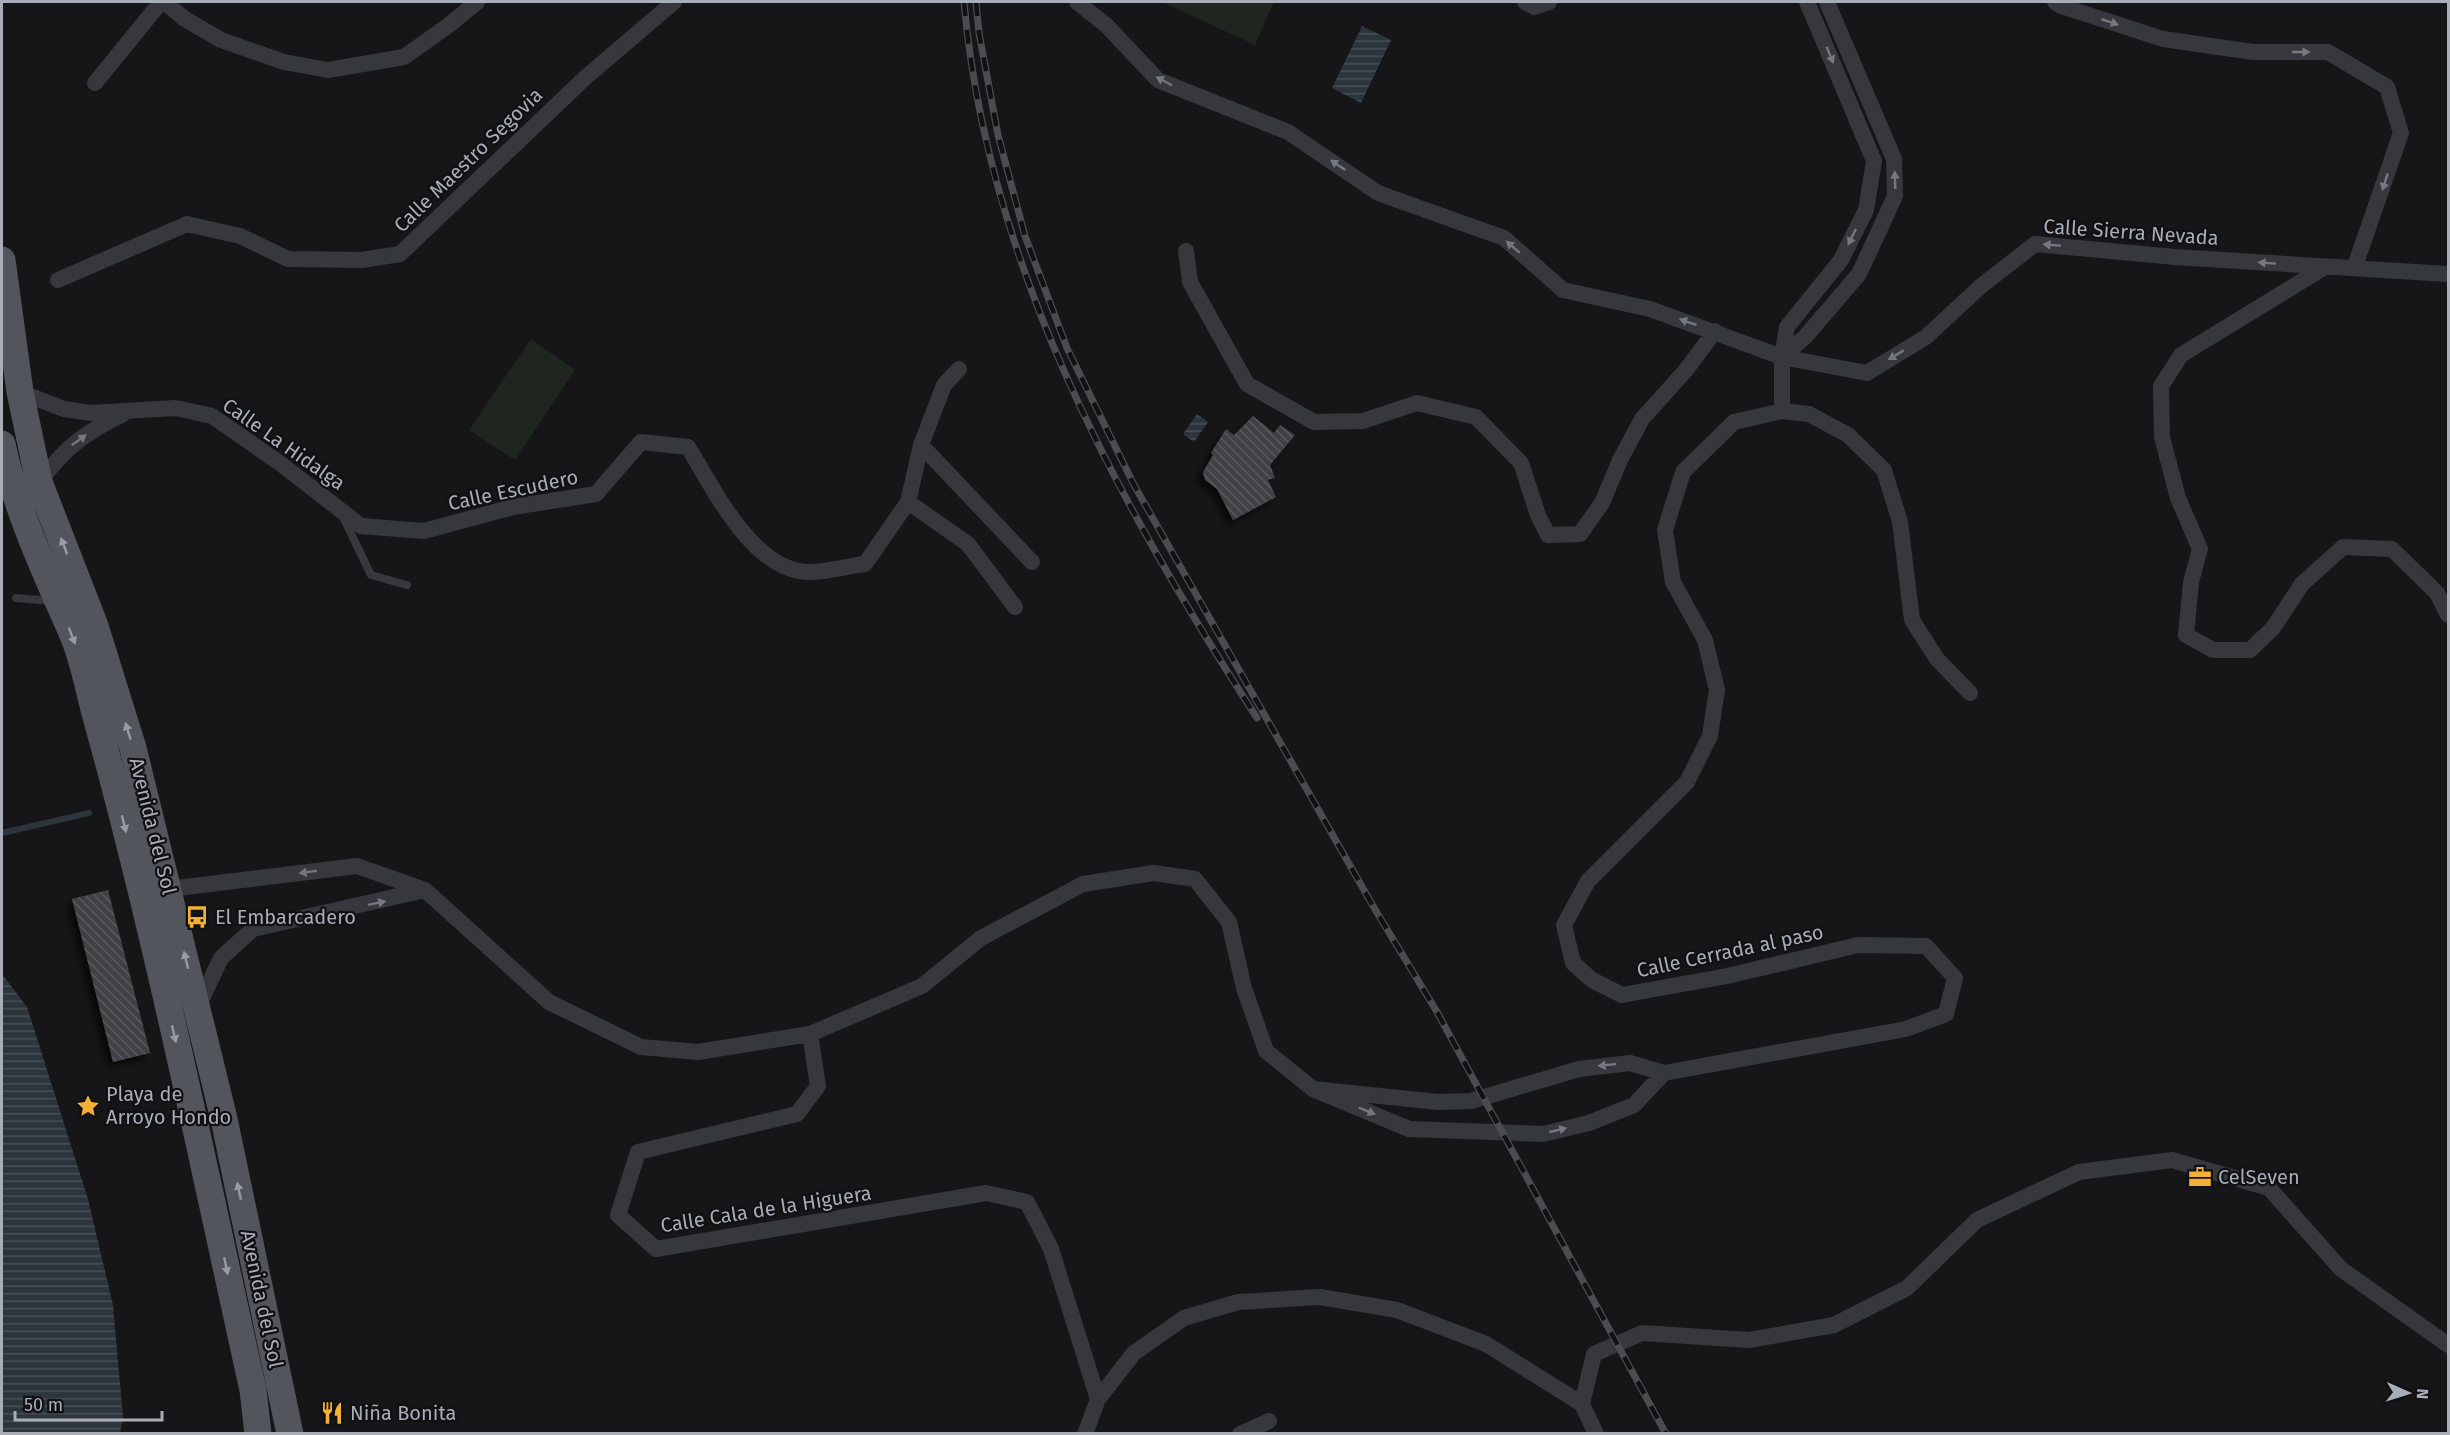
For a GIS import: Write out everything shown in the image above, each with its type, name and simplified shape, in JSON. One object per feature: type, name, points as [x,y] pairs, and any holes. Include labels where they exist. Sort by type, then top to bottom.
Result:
[{"type":"main road","name":"Avenida del Sol","points":[[2,260],[20,392],[39,482],[95,626],[133,748],[226,1131],[290,1434]]},
{"type":"main road","name":"Avenida del Sol","points":[[2,444],[10,484],[56,601],[73,635],[114,782],[195,1128],[253,1390],[258,1434]]},
{"type":"main road","points":[[249,1434],[253,1390]]},
{"type":"street","points":[[95,83],[163,2],[185,19],[221,40],[284,62],[328,70],[404,57],[477,2]]},
{"type":"street","name":"Calle Maestro Segovia","points":[[58,280],[187,224],[240,236],[288,259],[362,261],[400,254],[586,77],[674,2]]},
{"type":"street","name":"Calle Sierra Nevada","points":[[1077,2],[1106,25],[1158,80],[1288,132],[1378,193],[1504,238],[1563,290],[1650,309],[1782,357],[1867,373],[1926,337],[1981,286],[2035,244],[2325,267],[2355,266],[2448,274]]},
{"type":"street","points":[[1525,2],[1535,7],[1549,2]]},
{"type":"street","points":[[1807,2],[1874,161],[1866,210],[1840,261],[1787,327],[1782,357],[1782,411],[1809,414],[1848,435],[1884,470],[1900,522],[1912,620],[1937,659],[1970,693]]},
{"type":"street","points":[[1782,357],[1806,337],[1859,274],[1895,196],[1894,159],[1827,2]]},
{"type":"street","points":[[2055,2],[2061,6],[2163,39],[2253,52],[2328,52],[2387,87],[2402,133],[2355,266]]},
{"type":"street","points":[[1186,251],[1190,282],[1246,384],[1314,422],[1363,421],[1417,403],[1476,417],[1521,463],[1538,515],[1548,535],[1580,534],[1602,503],[1620,460],[1642,419],[1686,370],[1715,331]]},
{"type":"street","points":[[2325,267],[2181,355],[2161,386],[2162,437],[2178,498],[2200,549],[2191,582],[2186,635],[2213,650],[2250,650],[2273,628],[2302,584],[2343,547],[2392,549],[2437,593],[2448,615]]},
{"type":"street","name":"Calle Escudero","points":[[339,508],[361,526],[424,531],[513,507],[596,494],[641,442],[688,447],[735,524],[775,562],[808,572],[865,564],[908,502],[921,445],[944,385],[959,369]]},
{"type":"street","name":"Calle La Hidalga","points":[[20,392],[64,409],[91,413],[176,408],[212,416],[339,508]]},
{"type":"street","name":"Calle La Hidalga","points":[[39,482],[63,452],[94,429],[130,410]]},
{"type":"street","name":"Calle Cerrada al paso","points":[[1313,1089],[1438,1102],[1471,1101],[1579,1069],[1630,1063],[1664,1073],[1906,1029],[1946,1014],[1955,978],[1926,946],[1858,945],[1727,976],[1622,995],[1592,980],[1573,963],[1564,925],[1588,881],[1687,782],[1710,736],[1717,690],[1705,640],[1673,582],[1665,530],[1683,472],[1734,422],[1782,411]]},
{"type":"street","points":[[921,445],[1032,562]]},
{"type":"street","points":[[908,502],[968,544],[1015,607]]},
{"type":"street","points":[[169,890],[357,866],[425,890],[549,1002],[641,1047],[698,1052],[810,1034],[922,986],[981,938],[1083,884],[1154,873],[1195,879],[1229,922],[1244,988],[1266,1051],[1313,1089],[1409,1129],[1543,1134],[1588,1122],[1634,1105],[1664,1073]]},
{"type":"street","points":[[197,1009],[221,958],[253,929],[425,890]]},
{"type":"street","name":"Calle Cala de la Higuera","points":[[810,1034],[818,1086],[796,1114],[638,1152],[618,1215],[656,1249],[986,1193],[1027,1202],[1051,1249],[1098,1399]]},
{"type":"street","points":[[1582,1404],[1594,1354],[1642,1333],[1749,1340],[1834,1325],[1907,1288],[1977,1220],[2079,1173],[2172,1160],[2269,1188],[2341,1269],[2448,1345]]},
{"type":"street","points":[[1085,1434],[1098,1399],[1134,1353],[1184,1318],[1238,1302],[1320,1297],[1397,1310],[1486,1344],[1582,1404],[1596,1434]]},
{"type":"street","points":[[1240,1434],[1269,1422]]},
{"type":"lane","name":"Calle La Hidalga","points":[[339,508],[371,575],[407,585]]},
{"type":"lane","points":[[16,598],[56,601]]},
{"type":"shaded area","points":[[1162,2],[1274,2],[1255,45]]},
{"type":"shaded area","points":[[1362,26],[1391,40],[1361,103],[1332,88]]},
{"type":"shaded area","points":[[531,339],[575,370],[515,460],[469,430]]},
{"type":"shaded area","points":[[1197,414],[1208,422],[1194,442],[1183,434]]},
{"type":"shaded area","points":[[2,974],[27,1007],[88,1199],[113,1305],[123,1418],[120,1433],[2,1433]]},
{"type":"building","points":[[1253,416],[1274,433],[1280,425],[1295,435],[1270,465],[1275,478],[1268,480],[1276,497],[1233,520],[1217,489],[1205,480],[1203,472],[1213,455],[1211,453],[1226,429],[1234,435]]},
{"type":"building","points":[[108,890],[150,1053],[113,1062],[72,899]]},
{"type":"waterway","points":[[2,833],[89,813]]},
{"type":"railway","points":[[964,2],[977,99],[1000,194],[1030,286],[1067,377],[1109,465],[1155,551],[1257,718]]},
{"type":"railway","points":[[976,2],[979,33],[998,135],[1025,236],[1067,348],[1134,485],[1373,906],[1437,1012],[1666,1434]]},
{"type":"place","name":"El Embarcadero","points":[[197,917]]},
{"type":"place","name":"Playa de Arroyo Hondo","points":[[88,1106]]},
{"type":"place","name":"CelSeven","points":[[2200,1177]]},
{"type":"place","name":"Niña Bonita","points":[[332,1413]]}]
